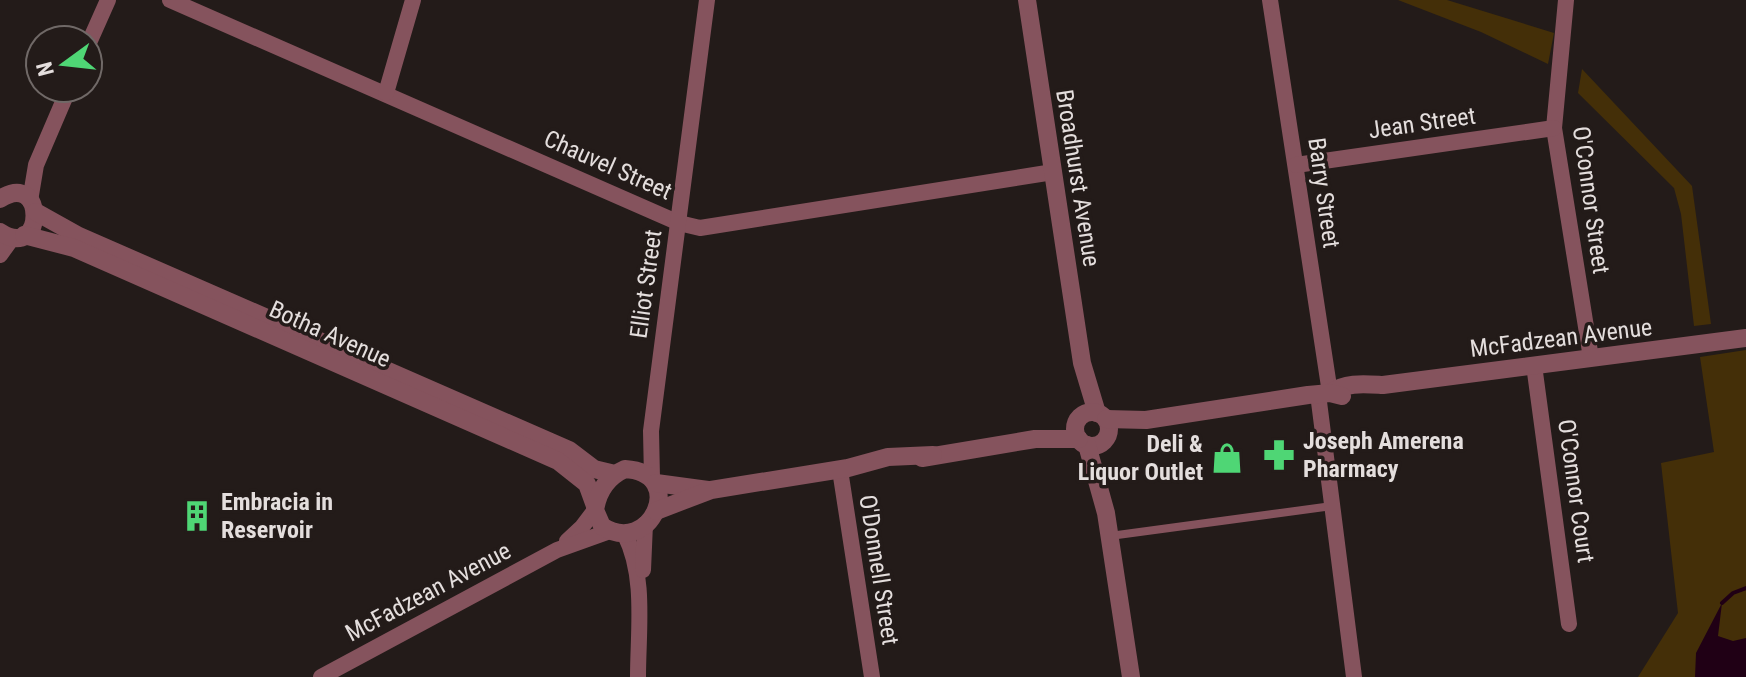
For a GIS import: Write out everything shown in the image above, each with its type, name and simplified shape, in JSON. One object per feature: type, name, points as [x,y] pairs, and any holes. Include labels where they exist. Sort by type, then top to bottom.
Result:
[{"type":"street","points":[[97,24],[108,0]]},
{"type":"street","name":"Chauvel Street","points":[[170,0],[679,223],[700,228],[1053,172]]},
{"type":"street","points":[[386,93],[413,0]]},
{"type":"street","name":"Elliot Street","points":[[624,472],[643,455],[651,431],[707,0]]},
{"type":"street","name":"Broadhurst Avenue","points":[[1027,0],[1131,677]]},
{"type":"street","name":"Barry Street","points":[[1270,0],[1296,165],[1324,394],[1332,506],[1354,677]]},
{"type":"street","name":"O'Connor Street","points":[[1566,0],[1554,128],[1591,358]]},
{"type":"street","points":[[0,255],[12,235],[33,226],[13,200],[36,165],[62,104]]},
{"type":"street","name":"Jean Street","points":[[1296,165],[1554,128]]},
{"type":"street","name":"Botha Avenue","points":[[13,200],[189,291],[469,414],[569,450],[594,469],[624,472]]},
{"type":"street","name":"Botha Avenue","points":[[12,235],[74,248],[189,291]]},
{"type":"street","name":"McFadzean Avenue","points":[[651,518],[711,490],[844,469],[888,457],[933,455],[1324,394],[1339,386],[1383,385],[1746,338]]},
{"type":"street","name":"O'Connor Court","points":[[1534,365],[1569,624]]},
{"type":"street","name":"Botha Avenue","points":[[469,414],[573,470],[587,484],[595,508]]},
{"type":"street","name":"Elliot Street","points":[[651,431],[654,480]]},
{"type":"street","name":"O'Donnell Street","points":[[844,469],[872,677]]},
{"type":"street","points":[[638,599],[651,518],[659,498],[654,480],[624,472],[604,484],[595,508],[597,519],[617,533],[635,559],[638,677]]},
{"type":"street","name":"McFadzean Avenue","points":[[654,480],[711,490]]},
{"type":"street","name":"McFadzean Avenue","points":[[557,550],[582,527],[595,508]]},
{"type":"street","points":[[617,533],[636,532],[651,518]]},
{"type":"street","name":"McFadzean Avenue","points":[[321,677],[557,550],[617,533]]},
{"type":"lane","points":[[1109,536],[1332,506]]},
{"type":"shaded area","points":[[1398,0],[1447,0],[1554,33],[1548,64],[1481,32]]},
{"type":"shaded area","points":[[1582,69],[1692,186],[1711,324],[1694,326],[1681,214],[1674,188],[1578,93]]},
{"type":"shaded area","points":[[1746,350],[1746,677],[1638,677],[1678,613],[1661,463],[1714,452],[1700,357]]},
{"type":"shaded area","points":[[1722,603],[1718,636],[1733,641],[1746,638],[1746,677],[1695,677],[1696,653]]},
{"type":"waterway","points":[[1722,603],[1733,593],[1746,588]]},
{"type":"place","name":"Joseph Amerena Pharmacy","points":[[1279,455]]},
{"type":"place","name":"Deli & Liquor Outlet","points":[[1227,458]]},
{"type":"place","name":"Embracia in Reservoir","points":[[197,516]]}]
